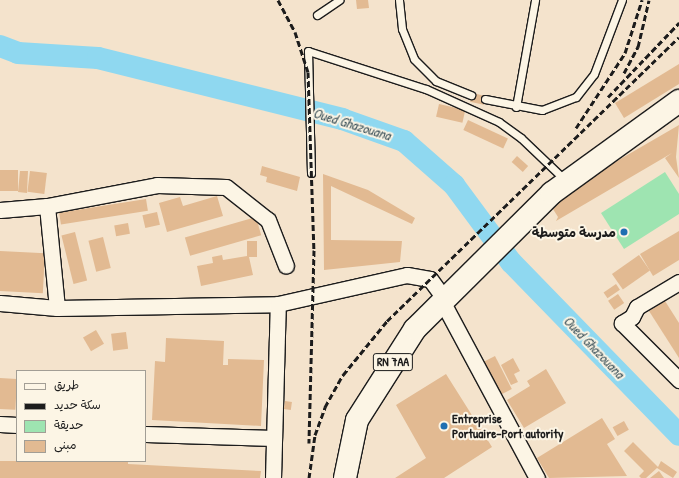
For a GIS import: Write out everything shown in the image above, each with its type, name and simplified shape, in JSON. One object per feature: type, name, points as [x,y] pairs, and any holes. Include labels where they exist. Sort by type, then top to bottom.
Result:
[{"type":"main road","name":"RN 7AA","points":[[344,478],[358,420],[376,386],[415,329],[476,265],[559,187],[679,101]]},
{"type":"street","points":[[0,210],[47,206],[157,186],[226,188],[268,220],[286,266]]},
{"type":"street","points":[[47,206],[57,308]]},
{"type":"street","points":[[0,304],[57,308],[278,304],[407,275],[430,279],[443,300],[537,478]]},
{"type":"street","points":[[679,282],[637,307],[632,317],[622,323],[679,380]]},
{"type":"street","points":[[272,478],[278,304]]},
{"type":"street","points":[[0,424],[16,425]]},
{"type":"street","points":[[146,434],[274,438]]},
{"type":"lane","points":[[317,15],[331,2],[339,0]]},
{"type":"lane","points":[[399,0],[402,29],[414,59],[436,81],[471,95]]},
{"type":"lane","points":[[516,107],[535,0]]},
{"type":"lane","points":[[485,99],[516,107],[550,108],[568,102],[583,90],[604,51],[622,0]]},
{"type":"lane","points":[[311,173],[308,51],[426,89],[513,130],[559,187]]},
{"type":"green space","points":[[665,172],[679,194],[679,214],[624,249],[601,213]]},
{"type":"building","points":[[356,0],[368,0],[369,8],[357,9]]},
{"type":"building","points":[[679,64],[679,84],[624,118],[615,103]]},
{"type":"building","points":[[472,93],[486,96],[484,105],[470,102]]},
{"type":"building","points":[[439,104],[465,110],[462,123],[436,117]]},
{"type":"building","points":[[468,120],[508,139],[503,149],[463,130]]},
{"type":"building","points":[[679,125],[676,157],[679,178],[665,158],[672,153],[556,221],[558,217],[548,201]]},
{"type":"building","points":[[517,156],[528,166],[523,172],[512,162]]},
{"type":"building","points":[[262,166],[300,177],[297,191],[266,182],[267,177],[260,175]]},
{"type":"building","points":[[0,170],[18,170],[18,191],[0,191]]},
{"type":"building","points":[[20,171],[28,171],[27,193],[18,192]]},
{"type":"building","points":[[30,171],[47,173],[44,194],[27,192]]},
{"type":"building","points":[[323,174],[368,190],[415,218],[412,224],[331,186],[331,240],[402,241],[400,262],[324,270]]},
{"type":"building","points":[[217,196],[223,216],[167,232],[159,203],[180,197],[183,206]]},
{"type":"building","points":[[146,199],[148,211],[61,225],[59,213]]},
{"type":"building","points":[[157,212],[160,225],[145,228],[142,215]]},
{"type":"building","points":[[256,217],[261,235],[190,256],[185,237]]},
{"type":"building","points":[[128,223],[130,234],[116,236],[114,225]]},
{"type":"building","points":[[679,231],[679,260],[653,276],[640,254]]},
{"type":"building","points":[[75,232],[87,281],[74,284],[61,235]]},
{"type":"building","points":[[103,237],[111,268],[96,272],[88,241]]},
{"type":"building","points":[[247,241],[257,241],[257,257],[249,257],[253,275],[201,286],[197,266],[213,263],[212,257],[222,255],[223,260],[247,256]]},
{"type":"building","points":[[0,251],[45,253],[43,293],[0,291]]},
{"type":"building","points":[[639,255],[650,271],[623,289],[612,274]]},
{"type":"building","points":[[616,284],[620,290],[607,298],[604,292]]},
{"type":"building","points":[[618,294],[624,303],[614,310],[608,301]]},
{"type":"building","points":[[665,301],[679,323],[679,358],[649,311]]},
{"type":"building","points":[[96,330],[104,344],[91,351],[83,338]]},
{"type":"building","points":[[126,332],[128,349],[113,351],[111,334]]},
{"type":"building","points":[[166,338],[224,341],[223,365],[228,365],[228,359],[264,360],[261,426],[152,420],[155,361],[165,362]]},
{"type":"building","points":[[495,356],[512,389],[497,397],[480,364]]},
{"type":"building","points":[[513,358],[520,371],[514,374],[518,382],[511,385],[501,365]]},
{"type":"building","points":[[546,369],[566,403],[524,428],[507,400],[530,386],[527,381]]},
{"type":"building","name":"Entreprise Portuaire-Port autority","points":[[446,374],[492,447],[444,478],[395,478],[426,458],[396,405]]},
{"type":"building","points":[[0,378],[16,379],[15,410],[0,409]]},
{"type":"building","points":[[285,401],[292,402],[291,410],[284,409]]},
{"type":"building","points":[[602,418],[615,439],[607,444],[627,476],[549,478],[537,458]]},
{"type":"building","points":[[624,421],[629,430],[617,436],[613,427]]},
{"type":"building","points":[[633,442],[658,467],[661,461],[677,472],[673,478],[657,468],[646,478],[641,478],[639,476],[644,471],[624,451]]},
{"type":"building","points":[[0,461],[128,462],[128,464],[261,471],[260,478],[0,478]]},
{"type":"building","points":[[659,471],[664,478],[650,478]]},
{"type":"waterway","name":"Oued Ghazouana","points":[[0,46],[18,53],[98,58],[342,119],[404,141],[454,185],[511,262],[679,435]]},
{"type":"railway","points":[[278,0],[295,32],[308,72],[314,250],[309,443]]},
{"type":"railway","points":[[576,128],[625,53],[642,0]]},
{"type":"railway","points":[[624,73],[638,47],[649,0]]},
{"type":"railway","points":[[608,97],[679,23]]},
{"type":"railway","points":[[309,478],[315,435],[325,407],[343,375],[387,321],[679,37]]},
{"type":"place","name":"مدرسة متوسطة","points":[[624,232]]},
{"type":"place","name":"Entreprise Portuaire-Port autority","points":[[444,426]]}]
